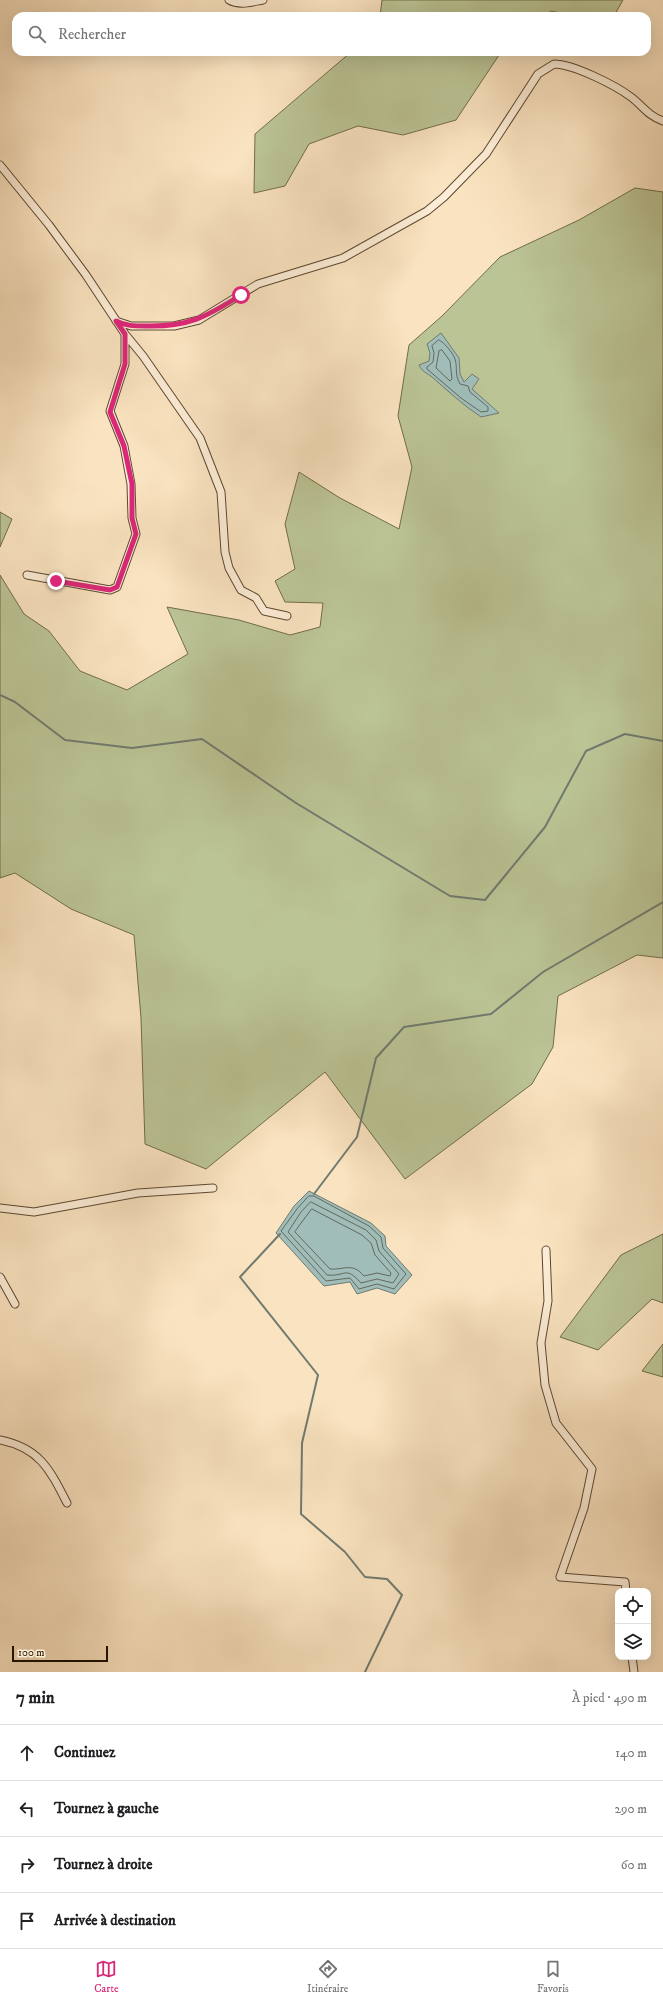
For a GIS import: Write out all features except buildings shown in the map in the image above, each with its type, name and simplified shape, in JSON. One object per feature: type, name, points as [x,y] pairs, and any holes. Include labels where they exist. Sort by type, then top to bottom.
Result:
[{"type":"street","points":[[229,0],[236,4],[263,0]]},
{"type":"street","points":[[116,321],[131,326],[174,326],[199,320],[258,284],[343,258],[427,211],[444,197],[486,154],[538,74],[554,64],[573,68],[602,80],[632,98],[646,112],[663,121]]},
{"type":"street","points":[[0,165],[49,225],[86,275],[125,334],[143,356],[200,438],[221,492],[225,552],[229,568],[241,590],[256,598],[264,611],[287,616]]},
{"type":"street","points":[[27,575],[110,590],[117,587],[136,534],[132,518],[132,484],[124,446],[110,412],[125,364],[125,334]]},
{"type":"street","points":[[0,1208],[34,1212],[138,1193],[213,1188]]},
{"type":"street","points":[[546,1250],[548,1301],[541,1343],[545,1385],[556,1423],[592,1469],[584,1508],[560,1577],[625,1582],[626,1588]]},
{"type":"street","points":[[0,1277],[15,1304]]},
{"type":"street","points":[[0,1440],[15,1443],[42,1460],[50,1470],[68,1503]]},
{"type":"street","points":[[632,1660],[634,1672]]},
{"type":"green space","points":[[382,0],[623,0],[616,12],[380,12]]},
{"type":"green space","points":[[346,56],[498,56],[456,120],[403,135],[358,126],[309,144],[285,186],[254,193],[255,134]]},
{"type":"green space","points":[[635,188],[663,192],[663,958],[637,955],[558,996],[553,1047],[532,1084],[405,1179],[325,1072],[206,1169],[145,1144],[141,1018],[134,935],[71,909],[15,873],[0,878],[0,575],[24,614],[49,631],[80,671],[127,690],[188,654],[167,607],[239,620],[290,635],[320,627],[323,603],[285,602],[275,581],[295,569],[285,524],[299,472],[340,498],[399,529],[412,467],[398,416],[409,345],[442,316],[500,257],[579,220]]},
{"type":"green space","points":[[0,512],[12,519],[0,547]]},
{"type":"green space","points":[[663,1234],[663,1303],[652,1299],[598,1350],[560,1337],[621,1255]]},
{"type":"green space","points":[[663,1344],[663,1377],[642,1371]]},
{"type":"water","points":[[441,333],[459,358],[460,374],[464,382],[472,374],[479,379],[472,389],[499,413],[481,417],[425,372],[419,365],[429,361],[430,353],[427,344]]},
{"type":"water","points":[[309,1191],[371,1223],[385,1236],[386,1246],[412,1275],[395,1294],[377,1288],[357,1294],[350,1282],[324,1286],[276,1233],[294,1206]]},
{"type":"waterway","points":[[0,695],[15,702],[65,740],[132,748],[202,739],[296,803],[450,896],[485,900],[545,827],[586,751],[625,734],[663,741]]},
{"type":"waterway","points":[[314,1194],[357,1137],[376,1058],[404,1027],[491,1014],[543,972],[663,902]]},
{"type":"waterway","points":[[280,1234],[240,1277],[318,1375],[302,1443],[301,1514],[345,1552],[365,1577],[387,1579],[402,1595],[365,1672]]},
{"type":"route","points":[[56,581],[110,590],[117,587],[136,534],[132,518],[132,484],[124,446],[113,423],[110,412],[125,364],[125,334],[116,321],[124,325],[131,326],[174,326],[185,324],[199,320],[241,295]]}]
